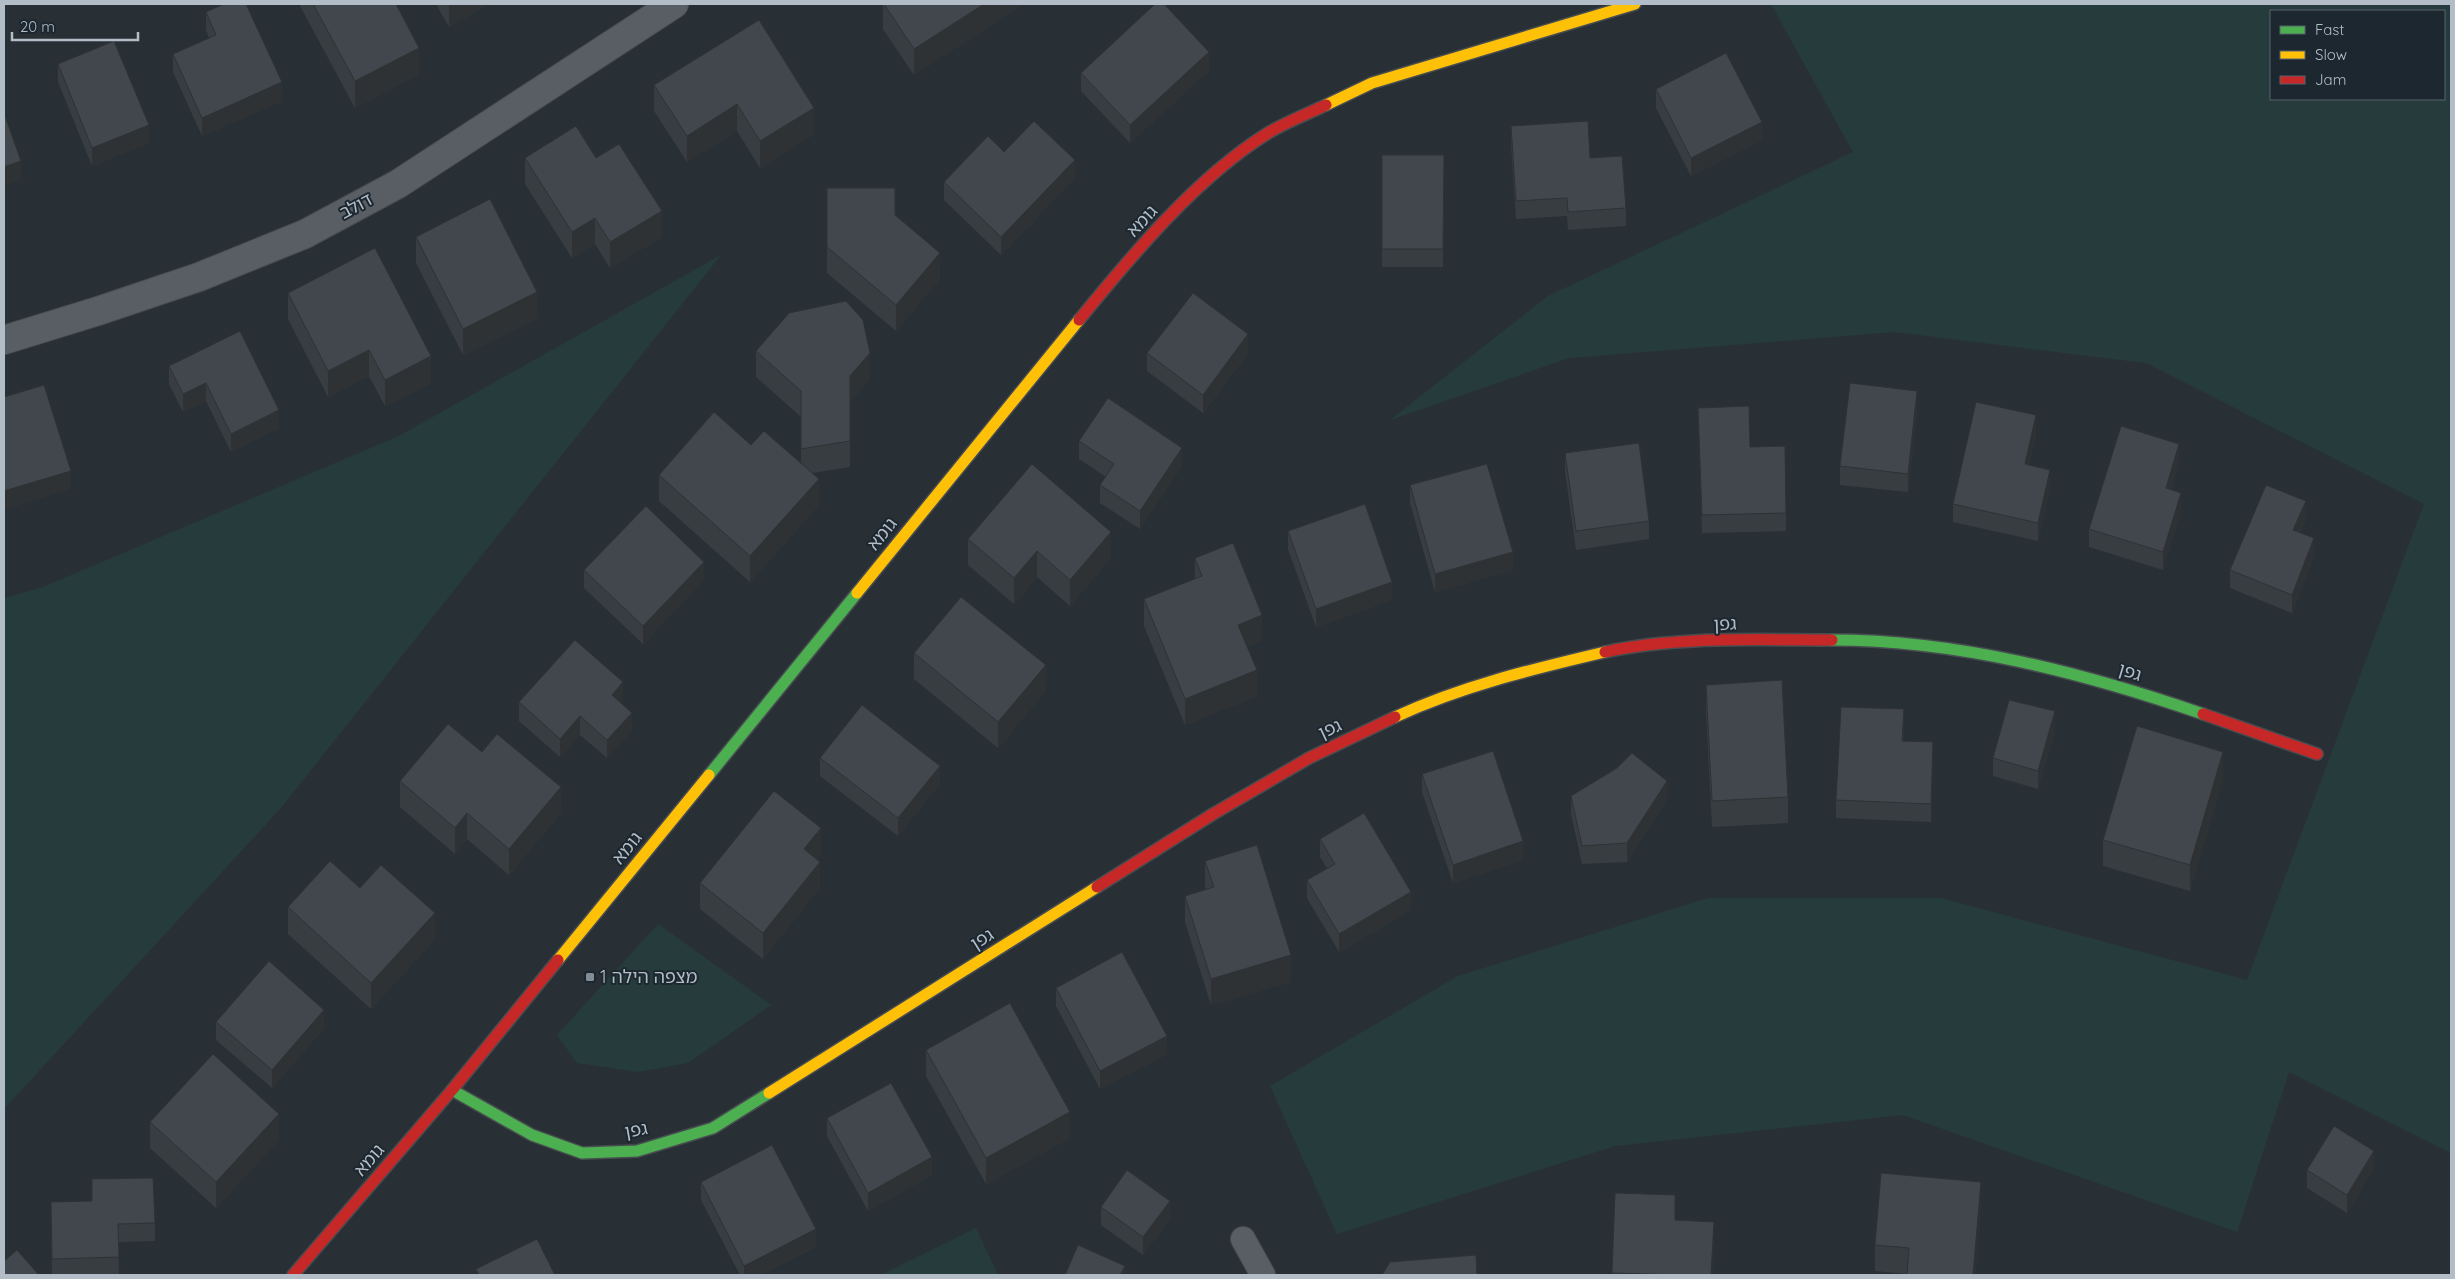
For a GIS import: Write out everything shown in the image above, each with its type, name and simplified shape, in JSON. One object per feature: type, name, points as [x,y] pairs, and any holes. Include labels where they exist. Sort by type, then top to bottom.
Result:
[{"type":"street","name":"דולב","points":[[4,340],[98,312],[199,276],[305,234],[398,184],[674,4]]},
{"type":"street","name":"גומא","points":[[293,1275],[452,1090],[1086,312],[1158,228],[1206,181],[1268,133],[1372,83],[1635,4]]},
{"type":"street","name":"גפן","points":[[452,1090],[532,1135],[582,1153],[637,1151],[713,1128],[1213,814],[1309,758],[1430,701],[1528,670],[1635,645],[1751,640],[1859,640],[1965,651],[2090,679],[2164,701],[2317,754]]},
{"type":"lane","points":[[1243,1239],[1263,1275]]},
{"type":"green space","points":[[1771,4],[2451,4],[2451,1153],[2289,1072],[2237,1232],[1903,1115],[1615,1146],[1337,1234],[1270,1086],[1458,976],[1708,898],[1941,898],[2247,980],[2424,504],[2146,363],[1895,332],[1569,358],[1390,420],[1548,296],[1853,152]]},
{"type":"green space","points":[[721,255],[280,809],[4,1109],[4,598],[43,587],[399,436]]},
{"type":"green space","points":[[658,924],[771,1005],[688,1063],[637,1072],[577,1063],[557,1035]]},
{"type":"green space","points":[[976,1228],[998,1275],[881,1275]]},
{"type":"building","points":[[224,4],[246,4],[282,82],[202,118],[173,54],[216,35],[206,12]]},
{"type":"building","points":[[313,4],[396,4],[419,48],[355,81]]},
{"type":"building","points":[[884,4],[984,4],[914,49]]},
{"type":"building","points":[[1155,4],[1164,4],[1209,52],[1130,125],[1081,73]]},
{"type":"building","points":[[759,20],[814,108],[760,141],[737,104],[687,136],[654,85]]},
{"type":"building","points":[[114,41],[149,125],[92,148],[58,64]]},
{"type":"building","points":[[1726,53],[1762,122],[1691,158],[1656,89]]},
{"type":"building","points":[[4,113],[21,161],[4,167]]},
{"type":"building","points":[[1034,121],[1075,160],[1001,237],[944,182],[988,136],[1004,152]]},
{"type":"building","points":[[1588,121],[1590,158],[1622,156],[1626,208],[1568,212],[1567,198],[1516,201],[1511,126]]},
{"type":"building","points":[[576,126],[596,158],[619,144],[662,211],[610,242],[595,218],[572,232],[525,158]]},
{"type":"building","points":[[1382,155],[1444,155],[1443,249],[1382,249]]},
{"type":"building","points":[[827,188],[895,188],[895,215],[940,253],[896,305],[827,247]]},
{"type":"building","points":[[490,199],[537,292],[463,329],[416,237]]},
{"type":"building","points":[[375,248],[431,356],[385,380],[369,350],[328,371],[288,293]]},
{"type":"building","points":[[1193,293],[1248,334],[1203,395],[1147,353]]},
{"type":"building","points":[[846,301],[863,320],[870,353],[850,376],[850,441],[801,449],[801,391],[756,351],[789,313]]},
{"type":"building","points":[[240,331],[279,410],[231,434],[206,383],[183,394],[169,366]]},
{"type":"building","points":[[1850,383],[1917,391],[1908,474],[1840,466]]},
{"type":"building","points":[[44,385],[71,471],[4,491],[4,397]]},
{"type":"building","points":[[1108,398],[1182,448],[1140,511],[1100,485],[1114,464],[1079,441]]},
{"type":"building","points":[[1976,402],[2036,415],[2025,464],[2050,470],[2038,523],[1953,504]]},
{"type":"building","points":[[1749,406],[1750,447],[1785,446],[1786,513],[1702,515],[1698,408]]},
{"type":"building","points":[[714,412],[751,445],[764,431],[819,479],[750,556],[659,475]]},
{"type":"building","points":[[2121,426],[2179,444],[2166,488],[2181,493],[2163,552],[2089,529]]},
{"type":"building","points":[[1639,443],[1649,521],[1576,531],[1565,453]]},
{"type":"building","points":[[1032,464],[1111,532],[1070,580],[1037,551],[1014,578],[968,539]]},
{"type":"building","points":[[1487,464],[1513,552],[1435,574],[1410,485]]},
{"type":"building","points":[[2266,485],[2306,501],[2293,530],[2314,538],[2292,595],[2230,570]]},
{"type":"building","points":[[1365,504],[1392,582],[1316,609],[1288,531]]},
{"type":"building","points":[[646,506],[704,562],[643,626],[584,570]]},
{"type":"building","points":[[1233,543],[1262,615],[1238,625],[1257,670],[1185,699],[1144,599],[1202,576],[1195,558]]},
{"type":"building","points":[[961,597],[1046,665],[998,722],[914,653]]},
{"type":"building","points":[[575,640],[623,682],[612,695],[632,713],[607,740],[580,716],[560,739],[519,702]]},
{"type":"building","points":[[1782,680],[1788,797],[1712,801],[1706,685]]},
{"type":"building","points":[[2009,700],[2055,711],[2038,771],[1993,758]]},
{"type":"building","points":[[862,705],[940,766],[898,818],[820,758]]},
{"type":"building","points":[[1841,707],[1904,709],[1902,741],[1933,742],[1931,804],[1836,800]]},
{"type":"building","points":[[448,724],[482,752],[497,734],[561,787],[509,849],[467,813],[455,828],[400,781]]},
{"type":"building","points":[[2137,726],[2223,752],[2190,865],[2103,840]]},
{"type":"building","points":[[1493,751],[1523,841],[1453,865],[1422,774]]},
{"type":"building","points":[[1632,753],[1667,781],[1627,843],[1582,846],[1571,796],[1617,768]]},
{"type":"building","points":[[774,791],[821,828],[804,849],[820,862],[763,933],[700,883]]},
{"type":"building","points":[[1364,813],[1411,892],[1339,934],[1307,880],[1335,864],[1320,839]]},
{"type":"building","points":[[1257,845],[1291,955],[1211,979],[1185,896],[1214,887],[1205,861]]},
{"type":"building","points":[[330,861],[360,888],[381,865],[435,913],[371,983],[288,907]]},
{"type":"building","points":[[1122,952],[1167,1036],[1100,1071],[1056,988]]},
{"type":"building","points":[[269,961],[324,1010],[272,1070],[216,1022]]},
{"type":"building","points":[[1010,1003],[1070,1112],[986,1158],[926,1050]]},
{"type":"building","points":[[213,1054],[279,1114],[216,1182],[150,1122]]},
{"type":"building","points":[[891,1083],[932,1157],[868,1193],[827,1118]]},
{"type":"building","points":[[2334,1126],[2374,1151],[2347,1195],[2307,1170]]},
{"type":"building","points":[[772,1145],[816,1229],[744,1266],[701,1182]]},
{"type":"building","points":[[1127,1170],[1170,1201],[1143,1237],[1101,1207]]},
{"type":"building","points":[[1881,1173],[1981,1182],[1973,1275],[1907,1275],[1909,1248],[1875,1245]]},
{"type":"building","points":[[153,1178],[155,1223],[118,1224],[119,1257],[52,1259],[51,1202],[92,1201],[92,1179]]},
{"type":"building","points":[[1615,1193],[1675,1195],[1675,1220],[1714,1222],[1711,1275],[1612,1273]]},
{"type":"building","points":[[537,1239],[555,1275],[479,1275],[476,1269]]},
{"type":"building","points":[[1078,1245],[1125,1266],[1120,1275],[1065,1275]]},
{"type":"building","points":[[17,1250],[39,1275],[4,1275],[4,1261]]},
{"type":"building","points":[[1476,1255],[1477,1275],[1382,1275],[1390,1262]]},
{"type":"traffic: fast","points":[[709,775],[857,593]]},
{"type":"traffic: fast","points":[[1832,640],[1879,641],[1926,646],[2020,662],[2113,685],[2203,714]]},
{"type":"traffic: fast","points":[[452,1090],[532,1135],[582,1153],[637,1151],[713,1128],[769,1093]]},
{"type":"traffic: slow","points":[[1326,105],[1372,83],[1635,4]]},
{"type":"traffic: slow","points":[[857,593],[1079,320]]},
{"type":"traffic: slow","points":[[1395,717],[1472,687],[1605,652]]},
{"type":"traffic: slow","points":[[558,960],[709,775]]},
{"type":"traffic: slow","points":[[769,1093],[1097,887]]},
{"type":"traffic: jam","points":[[1079,320],[1143,244],[1191,194],[1216,172],[1268,133],[1326,105]]},
{"type":"traffic: jam","points":[[1605,652],[1660,643],[1688,641],[1832,640]]},
{"type":"traffic: jam","points":[[2203,714],[2317,754]]},
{"type":"traffic: jam","points":[[1097,887],[1213,814],[1309,758],[1395,717]]},
{"type":"traffic: jam","points":[[293,1275],[452,1090],[558,960]]},
{"type":"place","name":"מצפה הילה 1","points":[[590,977]]}]
